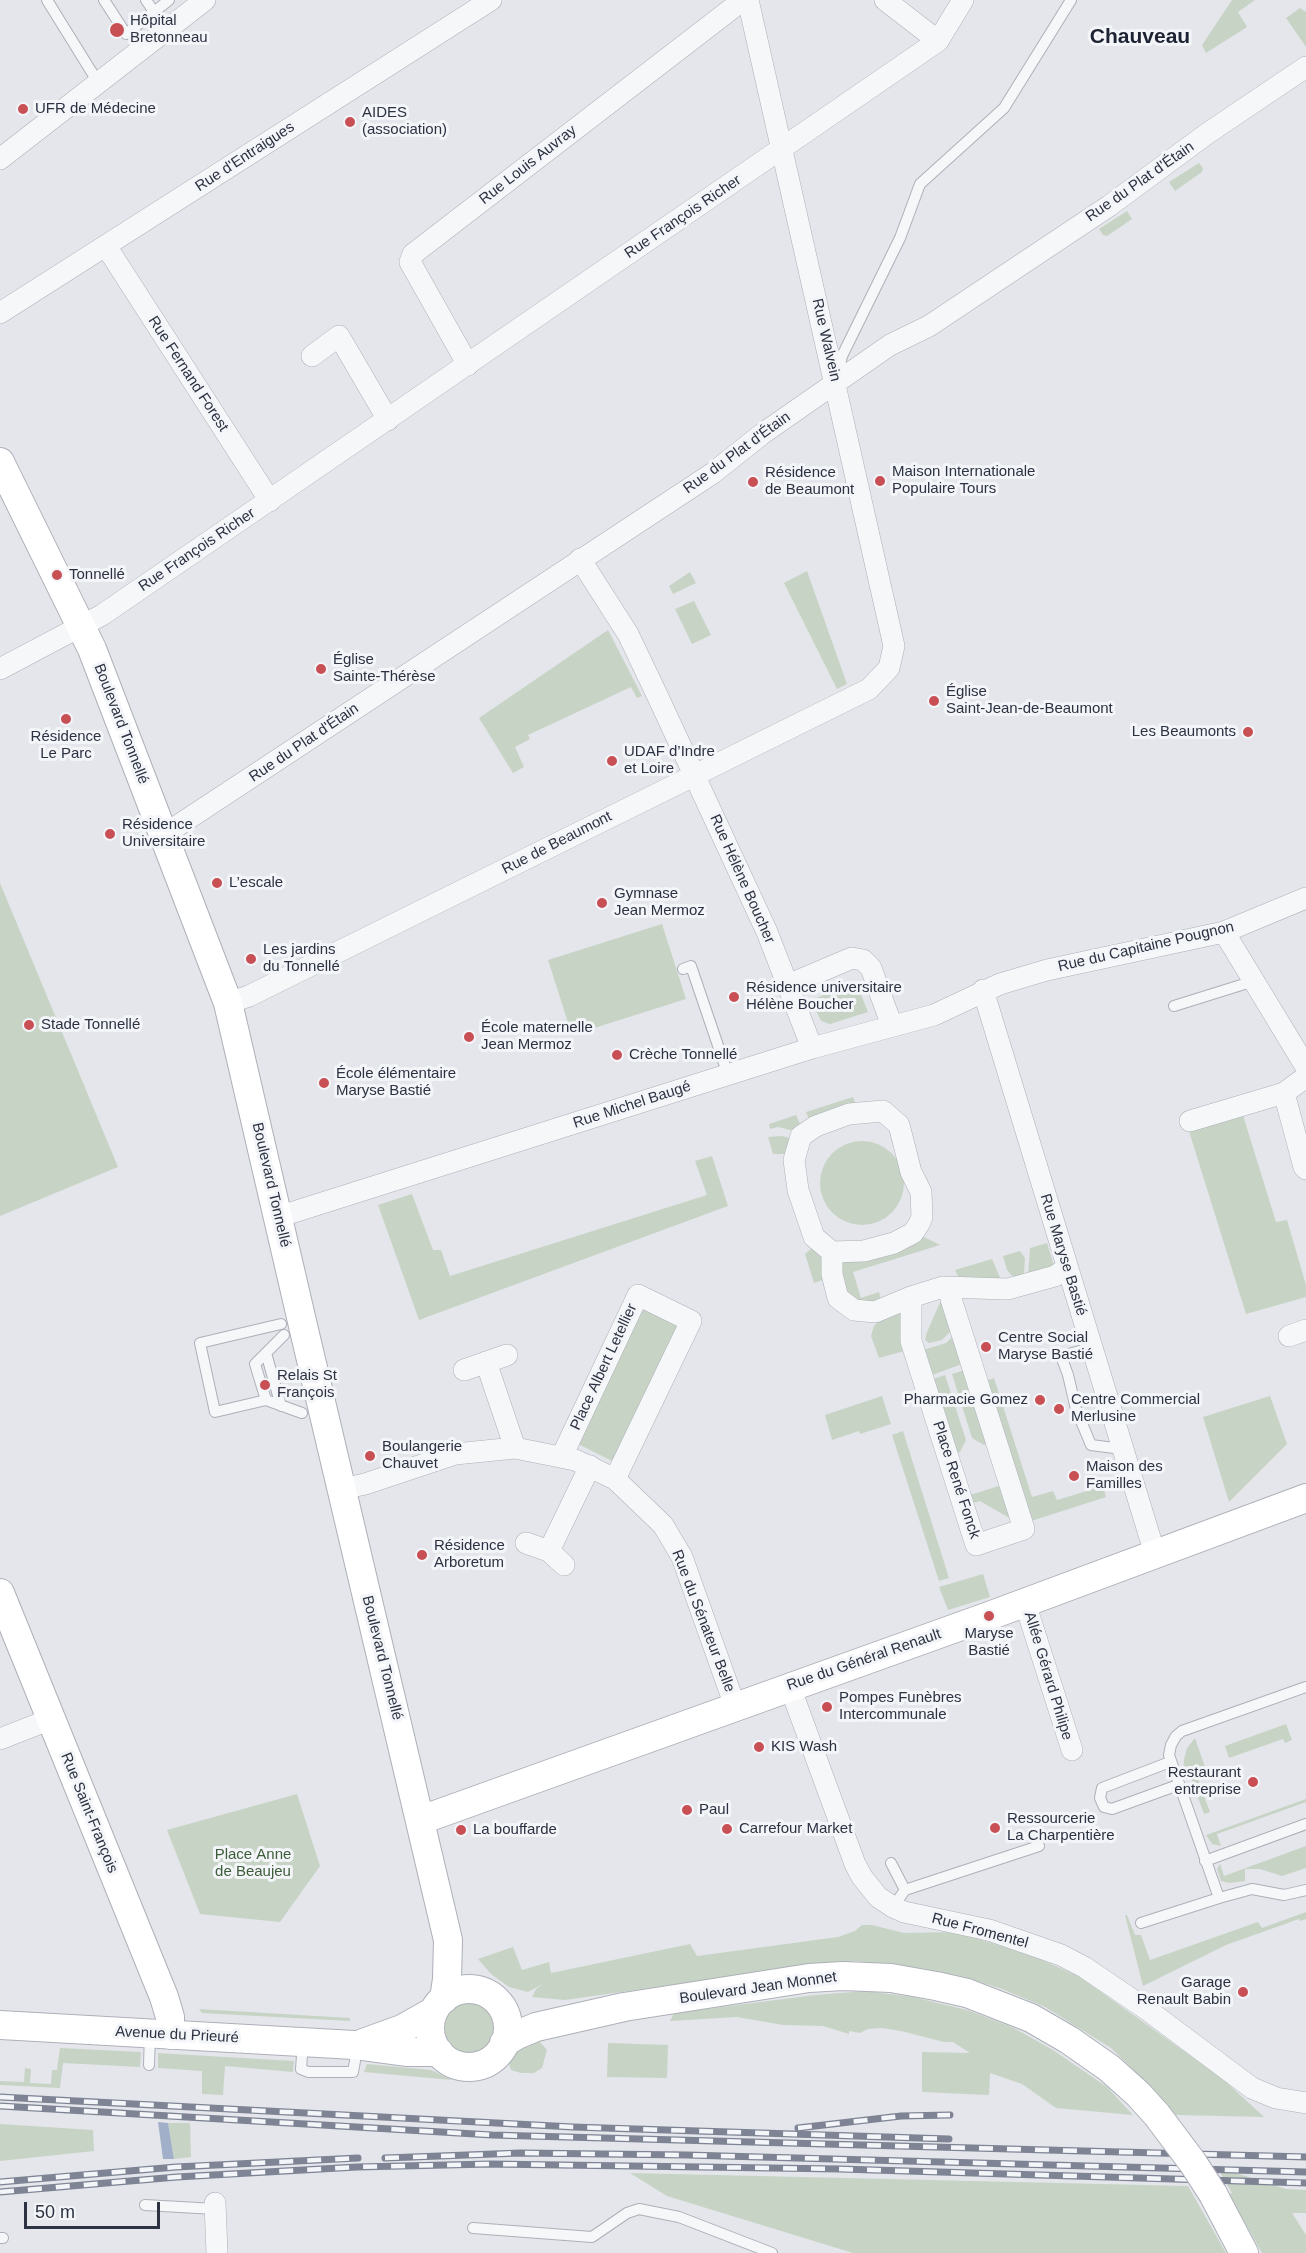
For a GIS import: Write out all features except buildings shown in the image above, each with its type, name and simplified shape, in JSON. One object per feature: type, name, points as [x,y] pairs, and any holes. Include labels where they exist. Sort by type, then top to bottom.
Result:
[{"type":"main road","name":"Boulevard Tonnellé","points":[[0,462],[82,626],[165,834],[228,1003],[448,1940],[447,1979],[439,2005]]},
{"type":"main road","name":"Rue du Général Renault","points":[[421,1820],[1025,1603],[1306,1498]]},
{"type":"main road","name":"Rue Saint-François","points":[[0,1593],[164,1997],[170,2017],[160,2034]]},
{"type":"main road","name":"Boulevard Tonnellé","points":[[448,1940],[489,1996]]},
{"type":"main road","name":"Boulevard Jean Monnet","points":[[504,2043],[536,2027],[624,2007],[809,1978],[843,1976],[891,1978],[936,1986],[996,2003],[1051,2029],[1109,2068],[1138,2094],[1193,2163],[1213,2194],[1244,2253]]},
{"type":"main road","points":[[466,1989],[489,1996],[502,2008],[507,2020],[504,2043],[492,2059],[474,2066],[455,2064],[439,2052],[430,2032],[439,2005],[454,1992],[466,1989]]},
{"type":"main road","name":"Boulevard Jean Monnet","points":[[489,1996],[515,2006],[560,2011],[624,2007]]},
{"type":"main road","name":"Avenue du Prieuré","points":[[353,2065],[375,2040],[402,2030],[439,2005]]},
{"type":"main road","name":"Avenue du Prieuré","points":[[0,2025],[160,2034],[301,2062],[353,2065]]},
{"type":"main road","name":"Avenue du Prieuré","points":[[353,2065],[369,2048],[406,2052],[439,2052]]},
{"type":"street","points":[[0,159],[205,0]]},
{"type":"street","name":"Rue d'Entraigues","points":[[0,313],[490,0]]},
{"type":"street","name":"Rue Louis Auvray","points":[[468,365],[411,262],[412,254],[743,0]]},
{"type":"street","name":"Rue Walvein","points":[[748,0],[894,646],[889,668],[882,678]]},
{"type":"street","points":[[885,0],[938,41]]},
{"type":"street","name":"Rue François Richer","points":[[0,669],[102,615],[938,41],[963,0]]},
{"type":"street","name":"Rue du Plat d'Étain","points":[[165,834],[713,472],[762,434],[890,345],[929,326],[1108,206],[1208,133],[1306,67]]},
{"type":"street","name":"Rue Fernand Forest","points":[[106,246],[270,501]]},
{"type":"street","points":[[312,356],[339,336],[388,420]]},
{"type":"street","name":"Rue Hélène Boucher","points":[[580,559],[628,634],[695,774],[767,932],[812,1048]]},
{"type":"street","name":"Rue de Beaumont","points":[[228,1003],[259,991],[869,689],[882,678]]},
{"type":"street","name":"Rue du Capitaine Pougnon","points":[[983,990],[1047,970],[1224,932],[1306,898]]},
{"type":"street","points":[[1224,932],[1306,1067]]},
{"type":"street","points":[[788,985],[852,958],[863,960],[871,968],[892,1026]]},
{"type":"street","name":"Rue Michel Baugé","points":[[278,1217],[812,1048],[934,1015],[983,990]]},
{"type":"street","name":"Rue Maryse Bastié","points":[[983,990],[1155,1554]]},
{"type":"street","points":[[1190,1120],[1284,1093],[1306,1077]]},
{"type":"street","points":[[1284,1093],[1306,1169]]},
{"type":"street","points":[[882,1111],[899,1125],[911,1172],[921,1192],[922,1216],[913,1233],[894,1243],[864,1251],[832,1252],[814,1237],[798,1190],[794,1160],[801,1136],[816,1126],[849,1114],[882,1111]]},
{"type":"street","points":[[832,1252],[832,1274],[838,1298],[854,1310],[875,1312],[943,1287],[1008,1289],[1055,1276],[1067,1268]]},
{"type":"street","name":"Place René Fonck","points":[[911,1297],[910,1341],[976,1545],[1024,1529],[951,1299],[952,1288]]},
{"type":"street","name":"Place Albert Letellier","points":[[562,1456],[638,1295],[691,1321],[615,1479]]},
{"type":"street","points":[[464,1370],[507,1355]]},
{"type":"street","points":[[486,1362],[515,1448]]},
{"type":"street","name":"Rue du Sénateur Belle","points":[[342,1489],[365,1484],[455,1454],[515,1448],[562,1456],[590,1466],[615,1479],[657,1518],[682,1557],[735,1706]]},
{"type":"street","points":[[526,1543],[556,1558],[590,1466]]},
{"type":"street","name":"Allée Gérard Philipe","points":[[1025,1603],[1072,1750]]},
{"type":"street","name":"Rue Fromentel","points":[[790,1687],[858,1870],[871,1889],[899,1898],[904,1912],[989,1930],[1062,1955],[1084,1967],[1149,2011],[1252,2088],[1276,2098],[1306,2103]]},
{"type":"street","points":[[0,1739],[51,1719]]},
{"type":"street","points":[[215,2206],[217,2253]]},
{"type":"lane","points":[[46,0],[99,84]]},
{"type":"lane","points":[[104,0],[126,34],[169,0]]},
{"type":"lane","points":[[146,0],[154,12]]},
{"type":"lane","points":[[836,384],[842,356],[900,238],[920,184],[1004,108],[1071,0]]},
{"type":"lane","points":[[683,969],[691,966],[728,1075]]},
{"type":"lane","points":[[1174,1006],[1254,981]]},
{"type":"lane","points":[[281,1323],[200,1343],[215,1412],[266,1400],[302,1413]]},
{"type":"lane","points":[[266,1400],[255,1364],[284,1335]]},
{"type":"lane","points":[[1091,1348],[1060,1356],[1068,1375],[1076,1409],[1091,1445],[1122,1449]]},
{"type":"lane","points":[[266,1353],[281,1406]]},
{"type":"lane","points":[[1218,1898],[1170,1762],[1171,1745],[1182,1731],[1306,1687]]},
{"type":"lane","points":[[1170,1762],[1102,1788],[1100,1798],[1104,1807],[1112,1809],[1178,1785]]},
{"type":"lane","points":[[1205,1861],[1306,1824]]},
{"type":"lane","points":[[891,1863],[899,1898],[1039,1846]]},
{"type":"lane","points":[[1141,1923],[1252,1889],[1273,1895],[1306,1890]]},
{"type":"lane","points":[[149,2065],[160,2034]]},
{"type":"lane","points":[[145,2205],[215,2206]]},
{"type":"lane","points":[[473,2228],[592,2237],[627,2213],[639,2209],[679,2217],[772,2253]]},
{"type":"green space","points":[[1232,0],[1255,0],[1238,12],[1247,27],[1206,53],[1202,45]]},
{"type":"green space","points":[[1300,8],[1306,12],[1306,47],[1286,18]]},
{"type":"green space","points":[[1199,163],[1203,168],[1202,172],[1175,191],[1169,182]]},
{"type":"green space","points":[[1127,211],[1132,219],[1107,236],[1103,235],[1099,229]]},
{"type":"green space","points":[[807,571],[847,684],[837,689],[784,583]]},
{"type":"green space","points":[[690,572],[696,583],[673,594],[669,586]]},
{"type":"green space","points":[[694,601],[711,635],[692,644],[675,609]]},
{"type":"green space","points":[[608,630],[642,696],[637,698],[631,687],[528,735],[530,739],[515,747],[524,767],[513,773],[479,718]]},
{"type":"green space","name":"Stade Tonnellé","points":[[0,883],[118,1167],[0,1216]]},
{"type":"green space","points":[[662,924],[686,999],[572,1035],[548,960]]},
{"type":"green space","points":[[856,982],[868,1012],[830,1024],[821,1021],[811,1000]]},
{"type":"green space","points":[[853,1097],[856,1104],[813,1124],[806,1112]]},
{"type":"green space","points":[[1242,1112],[1276,1222],[1287,1220],[1306,1285],[1306,1297],[1246,1314],[1188,1128]]},
{"type":"green space","points":[[796,1115],[801,1126],[798,1132],[778,1127],[770,1129],[769,1124]]},
{"type":"green space","points":[[782,1136],[793,1139],[786,1154],[773,1154],[768,1137]]},
{"type":"green space","points":[[854,1141],[870,1141],[886,1148],[897,1159],[904,1175],[901,1199],[892,1213],[870,1225],[854,1225],[838,1218],[827,1207],[820,1191],[820,1175],[827,1159],[838,1148]]},
{"type":"green space","points":[[712,1156],[728,1206],[419,1320],[378,1205],[412,1194],[433,1250],[441,1250],[450,1276],[707,1195],[695,1161]]},
{"type":"green space","points":[[922,1236],[940,1245],[853,1272],[861,1298],[879,1292],[881,1300],[879,1305],[849,1302],[838,1268],[843,1260]]},
{"type":"green space","points":[[1047,1243],[1055,1269],[1028,1277],[1030,1248]]},
{"type":"green space","points":[[813,1247],[824,1251],[825,1279],[814,1283],[805,1254]]},
{"type":"green space","points":[[1020,1251],[1025,1258],[1024,1273],[1021,1276],[1012,1276],[1007,1270],[1003,1256]]},
{"type":"green space","points":[[992,1259],[1001,1280],[959,1278],[955,1270]]},
{"type":"green space","points":[[941,1300],[952,1330],[942,1340],[929,1343],[925,1340],[927,1332]]},
{"type":"green space","points":[[903,1307],[908,1350],[879,1358],[871,1336],[874,1326],[882,1318]]},
{"type":"green space","points":[[644,1309],[678,1327],[619,1458],[612,1461],[580,1445],[577,1439],[639,1312]]},
{"type":"green space","points":[[958,1336],[965,1363],[932,1375],[923,1350],[946,1343],[952,1337]]},
{"type":"green space","points":[[968,1369],[991,1443],[984,1445],[972,1438],[952,1374]]},
{"type":"green space","points":[[945,1375],[966,1440],[960,1452],[952,1455],[933,1379]]},
{"type":"green space","points":[[994,1378],[1032,1497],[1053,1491],[1057,1500],[1103,1486],[1106,1497],[1025,1523],[980,1383]]},
{"type":"green space","points":[[882,1396],[891,1424],[832,1440],[825,1415]]},
{"type":"green space","points":[[1270,1396],[1287,1444],[1229,1502],[1203,1417]]},
{"type":"green space","points":[[903,1431],[949,1578],[939,1581],[892,1435]]},
{"type":"green space","points":[[1005,1484],[1018,1523],[980,1501],[970,1504],[967,1496]]},
{"type":"green space","points":[[983,1574],[990,1597],[948,1610],[939,1587]]},
{"type":"green space","points":[[1286,1724],[1292,1740],[1285,1743],[1283,1739],[1229,1758],[1225,1746]]},
{"type":"green space","points":[[1195,1738],[1205,1767],[1195,1771],[1210,1812],[1204,1814],[1189,1773],[1183,1774],[1187,1748]]},
{"type":"green space","name":"Place Anne de Beaujeu","points":[[297,1794],[320,1866],[280,1922],[200,1914],[167,1830]]},
{"type":"green space","points":[[1306,1799],[1306,1802],[1217,1834],[1221,1846],[1212,1844],[1206,1835]]},
{"type":"green space","points":[[1306,1846],[1306,1868],[1282,1876],[1260,1869],[1245,1869],[1245,1881],[1229,1883],[1221,1881],[1217,1869],[1220,1864],[1224,1876]]},
{"type":"green space","points":[[1306,1912],[1306,1919],[1300,1921],[1299,1919],[1226,1945],[1143,1986],[1125,1915],[1135,1935],[1141,1935],[1150,1960],[1258,1922],[1262,1928]]},
{"type":"green space","points":[[862,1925],[872,1925],[904,1933],[958,1932],[1038,1958],[1080,1977],[1223,2079],[1264,2117],[1176,2115],[1111,2048],[1045,2007],[965,1977],[921,1968],[857,1961],[818,1964],[565,2000],[532,1997],[536,1989],[543,1984],[528,1992],[509,1987],[491,1974],[478,1959],[513,1947],[522,1970],[549,1962],[551,1973],[690,1944],[697,1956],[838,1937],[855,1931]]},
{"type":"green space","points":[[866,1991],[913,1997],[967,2010],[1012,2027],[1053,2050],[1107,2087],[1133,2115],[1056,2108],[1022,2084],[990,2073],[989,2095],[922,2092],[922,2052],[970,2053],[953,2042],[944,2042],[901,2031],[882,2028],[868,2029],[860,2033],[849,2031],[849,2034],[823,2026],[783,2025],[737,2017],[670,2021],[674,2013],[815,1995]]},
{"type":"green space","points":[[470,2003],[480,2005],[488,2011],[494,2019],[496,2029],[494,2039],[488,2047],[480,2053],[470,2055],[460,2053],[452,2047],[446,2039],[444,2029],[446,2019],[452,2011],[460,2005]]},
{"type":"green space","points":[[199,2009],[350,2018],[350,2021],[202,2013]]},
{"type":"green space","points":[[538,2040],[547,2050],[542,2068],[534,2073],[511,2070],[509,2063],[518,2050]]},
{"type":"green space","points":[[608,2043],[668,2045],[667,2078],[607,2077]]},
{"type":"green space","points":[[60,2048],[141,2052],[140,2067],[63,2063],[60,2088],[0,2085],[0,2081],[24,2082],[25,2068],[31,2069],[30,2083],[51,2084],[52,2070],[57,2070]]},
{"type":"green space","points":[[158,2053],[294,2061],[293,2072],[225,2066],[223,2095],[202,2094],[202,2071],[158,2068]]},
{"type":"green space","points":[[367,2064],[431,2070],[452,2080],[364,2072]]},
{"type":"green space","points":[[168,2123],[190,2123],[191,2157],[174,2159]]},
{"type":"green space","points":[[0,2124],[93,2130],[94,2151],[0,2161]]},
{"type":"green space","points":[[1217,2167],[1286,2189],[1306,2190],[1306,2213],[1292,2213],[1306,2235],[1306,2253],[1262,2253],[1229,2194],[1232,2193]]},
{"type":"green space","points":[[630,2173],[1188,2186],[1226,2253],[853,2253],[667,2196]]},
{"type":"water","points":[[158,2122],[168,2123],[174,2159],[163,2159]]},
{"type":"railway","points":[[0,2097],[573,2127],[949,2139]]},
{"type":"railway","points":[[0,2106],[492,2135],[1306,2157]]},
{"type":"railway","points":[[798,2128],[901,2116],[950,2115]]},
{"type":"railway","points":[[385,2158],[521,2153],[687,2155],[1306,2172]]},
{"type":"railway","points":[[0,2182],[176,2167],[358,2158]]},
{"type":"railway","points":[[0,2192],[177,2177],[357,2167],[491,2164],[840,2169],[1306,2183]]},
{"type":"place","name":"Hôpital Bretonneau","points":[[117,30]]},
{"type":"place","name":"UFR de Médecine","points":[[23,109]]},
{"type":"place","name":"AIDES (association)","points":[[350,122]]},
{"type":"place","name":"Maison Internationale Populaire Tours","points":[[880,481]]},
{"type":"place","name":"Résidence de Beaumont","points":[[753,482]]},
{"type":"place","name":"Tonnellé","points":[[57,575]]},
{"type":"place","name":"Église Sainte-Thérèse","points":[[321,669]]},
{"type":"place","name":"Église Saint-Jean-de-Beaumont","points":[[934,701]]},
{"type":"place","name":"Résidence Le Parc","points":[[66,719]]},
{"type":"place","name":"Les Beaumonts","points":[[1248,732]]},
{"type":"place","name":"UDAF d’Indre et Loire","points":[[612,761]]},
{"type":"place","name":"Résidence Universitaire","points":[[110,834]]},
{"type":"place","name":"L’escale","points":[[217,883]]},
{"type":"place","name":"Gymnase Jean Mermoz","points":[[602,903]]},
{"type":"place","name":"Les jardins du Tonnellé","points":[[251,959]]},
{"type":"place","name":"Résidence universitaire Hélène Boucher","points":[[734,997]]},
{"type":"place","name":"Stade Tonnellé","points":[[29,1025]]},
{"type":"place","name":"École maternelle Jean Mermoz","points":[[469,1037]]},
{"type":"place","name":"Crèche Tonnellé","points":[[617,1055]]},
{"type":"place","name":"École élémentaire Maryse Bastié","points":[[324,1083]]},
{"type":"place","name":"Centre Social Maryse Bastié","points":[[986,1347]]},
{"type":"place","name":"Relais St François","points":[[265,1385]]},
{"type":"place","name":"Pharmacie Gomez","points":[[1040,1400]]},
{"type":"place","name":"Centre Commercial Merlusine","points":[[1059,1409]]},
{"type":"place","name":"Boulangerie Chauvet","points":[[370,1456]]},
{"type":"place","name":"Maison des Familles","points":[[1074,1476]]},
{"type":"place","name":"Résidence Arboretum","points":[[422,1555]]},
{"type":"place","name":"Maryse Bastié","points":[[989,1616]]},
{"type":"place","name":"Pompes Funèbres Intercommunale","points":[[827,1707]]},
{"type":"place","name":"KIS Wash","points":[[759,1747]]},
{"type":"place","name":"Restaurant entreprise","points":[[1253,1782]]},
{"type":"place","name":"Paul","points":[[687,1810]]},
{"type":"place","name":"Ressourcerie La Charpentière","points":[[995,1828]]},
{"type":"place","name":"Carrefour Market","points":[[727,1829]]},
{"type":"place","name":"La bouffarde","points":[[461,1830]]},
{"type":"place","name":"Garage Renault Babin","points":[[1243,1992]]},
{"type":"district","name":"Chauveau","points":[[1140,37]]}]
